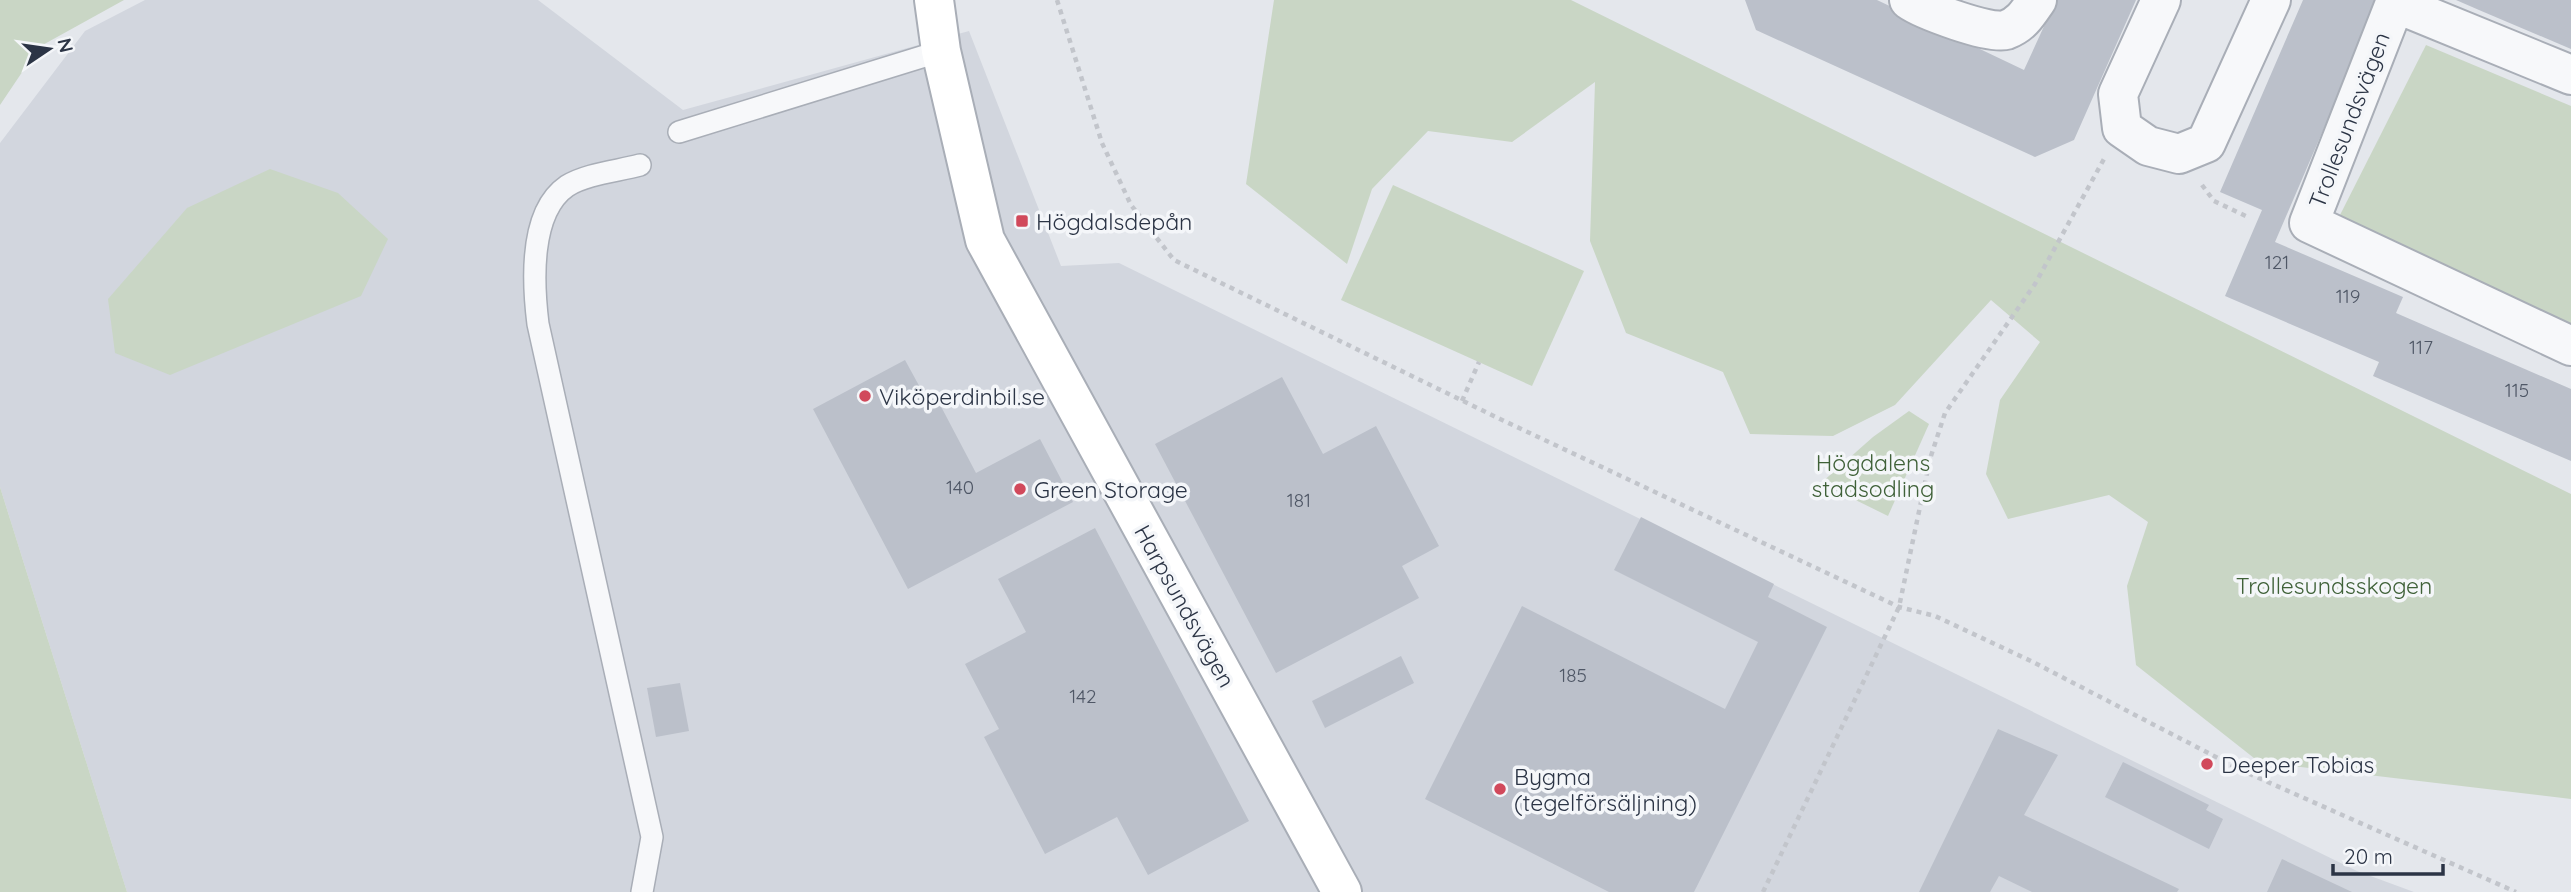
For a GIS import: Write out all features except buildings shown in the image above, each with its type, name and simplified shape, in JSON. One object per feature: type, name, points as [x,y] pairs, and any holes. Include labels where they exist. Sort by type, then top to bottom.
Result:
[{"type":"street","name":"Harpsundsvägen","points":[[934,0],[941,51],[985,240],[1342,892]]},
{"type":"street","points":[[1909,0],[1985,30],[2005,31],[2023,21],[2037,0]]},
{"type":"street","points":[[2161,0],[2118,94],[2122,128],[2148,146],[2179,154],[2206,143],[2271,0]]},
{"type":"street","name":"Trollesundsvägen","points":[[2571,75],[2395,4],[2309,223],[2571,346]]},
{"type":"lane","points":[[679,132],[941,51]]},
{"type":"lane","points":[[640,165],[575,182],[558,194],[542,220],[534,283],[538,324],[652,837],[642,892]]},
{"type":"path","points":[[1057,0],[1102,143],[1130,205],[1174,260],[1462,401],[1899,607],[1935,616],[2031,661],[2243,771],[2516,892]]},
{"type":"path","points":[[1763,892],[1899,607],[1930,459],[1945,413],[2035,284],[2122,128]]},
{"type":"path","points":[[2179,154],[2214,201],[2250,218]]},
{"type":"path","points":[[1462,401],[1479,362]]},
{"type":"shaded area","points":[[145,0],[538,0],[683,110],[969,31],[1061,266],[1119,263],[2357,871],[2414,892],[127,892],[0,487],[0,143],[85,31]]},
{"type":"green space","points":[[0,0],[124,0],[39,47],[0,105]]},
{"type":"green space","name":"Trollesundsskogen","points":[[1274,0],[1571,0],[2571,494],[2571,799],[2259,762],[2136,665],[2127,586],[2148,522],[2109,495],[2008,519],[1986,474],[2000,400],[2040,342],[1991,300],[1895,405],[1833,436],[1750,434],[1723,372],[1626,333],[1590,241],[1595,82],[1512,142],[1428,131],[1372,189],[1347,264],[1246,184]]},
{"type":"green space","points":[[2426,45],[2571,106],[2571,332],[2339,217]]},
{"type":"green space","points":[[270,169],[338,193],[388,239],[361,296],[170,375],[115,353],[108,299],[187,208]]},
{"type":"green space","points":[[1393,185],[1584,271],[1532,386],[1341,300]]},
{"type":"green space","name":"Högdalens stadsodling","points":[[1909,411],[1929,424],[1888,516],[1821,483],[1873,437]]},
{"type":"green space","points":[[0,487],[127,892],[0,892]]},
{"type":"place","name":"Högdalsdepån","points":[[1022,221]]},
{"type":"place","name":"Viköperdinbil.se","points":[[865,396]]},
{"type":"place","name":"Green Storage","points":[[1020,489]]},
{"type":"place","name":"Deeper Tobias","points":[[2207,764]]},
{"type":"place","name":"Bygma (tegelförsäljning)","points":[[1500,789]]}]
